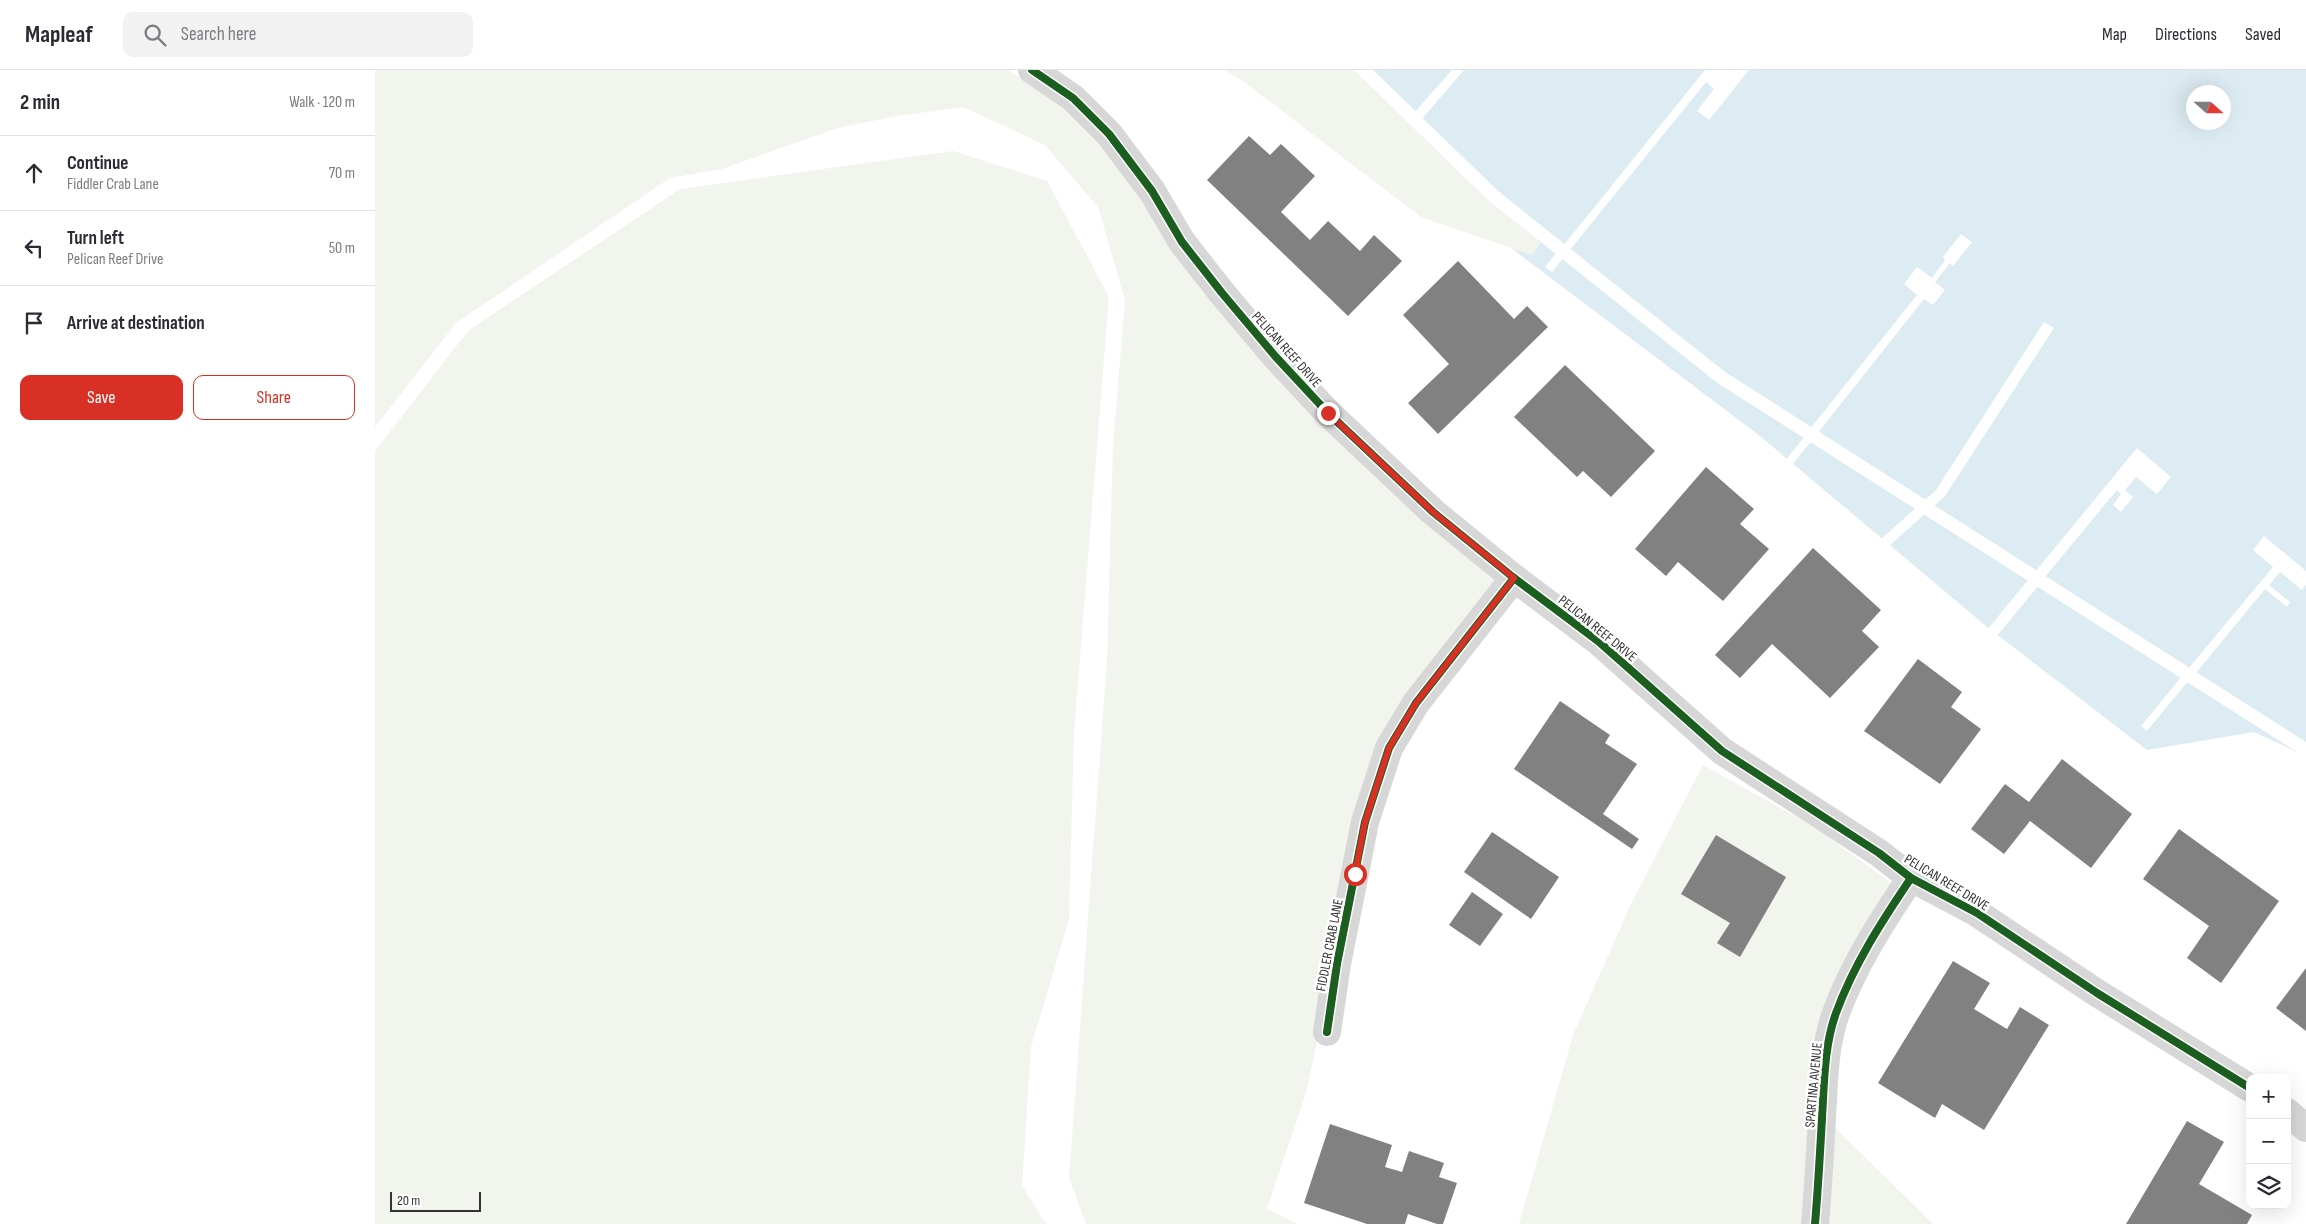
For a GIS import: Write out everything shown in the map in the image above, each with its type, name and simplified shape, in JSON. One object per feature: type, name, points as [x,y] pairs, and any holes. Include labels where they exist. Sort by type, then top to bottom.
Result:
[{"type":"street","name":"PELICAN REEF DRIVE","points":[[1032,70],[1073,98],[1109,134],[1152,191],[1182,242],[1222,293],[1328,413],[1406,488],[1514,578],[1598,642],[1722,750],[1879,853],[1911,878],[1977,913],[2097,993],[2246,1086]]},
{"type":"street","name":"FIDDLER CRAB LANE","points":[[1327,1032],[1337,964],[1365,822],[1389,748],[1416,703],[1514,578]]},
{"type":"street","name":"SPARTINA AVENUE","points":[[1815,1224],[1829,1040],[1836,1014],[1866,948],[1911,878]]},
{"type":"street","points":[[2291,1115],[2306,1128]]},
{"type":"shaded area","points":[[375,70],[1008,70],[1102,130],[1224,306],[1504,581],[1398,724],[1367,813],[1306,1093],[1267,1209],[1297,1224],[1086,1224],[1069,1178],[1107,659],[1113,445],[1125,300],[1098,207],[1045,145],[963,107],[897,116],[837,128],[722,169],[670,178],[456,323],[375,427]]},
{"type":"shaded area","points":[[1224,70],[1354,70],[1488,200],[1541,242],[1532,255],[1421,217],[1240,79]]},
{"type":"shaded area","points":[[1373,70],[2306,70],[2306,742],[1725,372],[1498,191]]},
{"type":"shaded area","points":[[953,151],[1047,181],[1109,297],[1074,732],[1069,919],[1031,1047],[1022,1186],[1046,1224],[375,1224],[375,451],[468,331],[680,189]]},
{"type":"shaded area","points":[[1541,242],[1716,382],[2297,752],[2254,732],[2147,750],[1986,626],[1760,436],[1511,248],[1532,255]]},
{"type":"shaded area","points":[[1703,765],[1815,827],[1902,891],[1840,1003],[1824,1117],[1933,1224],[1519,1224],[1573,1035],[1631,904]]},
{"type":"pier","points":[[1452,70],[1464,70],[1421,120],[1414,113]]},
{"type":"pier","points":[[1705,70],[1749,70],[1709,120],[1697,111],[1714,89],[1706,82],[1569,251],[1563,246]]},
{"type":"pier","points":[[1961,234],[1972,242],[1953,266],[1950,263],[1935,282],[1945,290],[1933,305],[1924,299],[1817,434],[1810,429],[1917,295],[1904,284],[1917,267],[1932,278],[1945,260],[1943,257]]},
{"type":"pier","points":[[1557,252],[1564,257],[1552,272],[1545,267]]},
{"type":"pier","points":[[2044,322],[2054,328],[1945,496],[1933,507],[1924,501],[1936,490]]},
{"type":"pier","points":[[1805,436],[1812,440],[1791,466],[1785,461]]},
{"type":"pier","points":[[2137,448],[2171,477],[2157,494],[2136,477],[2125,490],[2133,497],[2121,512],[2113,505],[2121,494],[2117,490],[2044,578],[2035,572]]},
{"type":"pier","points":[[1917,507],[1926,513],[1888,547],[1880,540]]},
{"type":"pier","points":[[2264,536],[2306,571],[2306,584],[2302,590],[2280,572],[2269,585],[2290,602],[2287,607],[2265,589],[2195,674],[2188,669],[2273,567],[2253,550]]},
{"type":"pier","points":[[2029,579],[2039,585],[1996,637],[1987,630]]},
{"type":"pier","points":[[2182,676],[2189,680],[2147,731],[2141,726]]},
{"type":"building","points":[[1249,136],[1270,155],[1281,144],[1315,176],[1281,212],[1310,240],[1328,221],[1360,251],[1374,235],[1402,261],[1348,316],[1207,180]]},
{"type":"building","points":[[1458,261],[1514,319],[1527,306],[1548,327],[1438,434],[1408,403],[1449,364],[1403,315]]},
{"type":"building","points":[[1565,365],[1655,451],[1611,497],[1583,471],[1577,477],[1514,417]]},
{"type":"building","points":[[1706,467],[1754,509],[1740,524],[1769,549],[1723,601],[1678,562],[1666,576],[1635,549]]},
{"type":"building","points":[[1813,548],[1881,610],[1862,631],[1879,647],[1830,698],[1772,644],[1740,678],[1715,655]]},
{"type":"building","points":[[1918,659],[1962,692],[1951,707],[1981,729],[1940,784],[1864,731]]},
{"type":"building","points":[[1560,701],[1610,735],[1605,743],[1637,764],[1603,814],[1639,839],[1632,849],[1514,769]]},
{"type":"building","points":[[2062,759],[2132,814],[2091,868],[2030,821],[2004,854],[1971,829],[2005,784],[2029,802]]},
{"type":"building","points":[[2179,829],[2279,901],[2221,983],[2187,958],[2209,926],[2143,879]]},
{"type":"building","points":[[1492,832],[1559,877],[1531,919],[1464,872]]},
{"type":"building","points":[[1716,835],[1786,877],[1740,957],[1717,943],[1730,923],[1681,894]]},
{"type":"building","points":[[1472,892],[1503,914],[1480,946],[1449,925]]},
{"type":"building","points":[[1953,961],[1990,983],[1974,1009],[2007,1029],[2020,1007],[2049,1025],[1984,1130],[1942,1104],[1935,1118],[1878,1083]]},
{"type":"building","points":[[2306,968],[2306,1031],[2276,1008]]},
{"type":"building","points":[[2187,1121],[2224,1142],[2199,1184],[2252,1215],[2247,1224],[2126,1224]]},
{"type":"building","points":[[1330,1124],[1392,1145],[1385,1167],[1402,1172],[1409,1151],[1444,1163],[1439,1177],[1457,1183],[1443,1224],[1437,1224],[1408,1214],[1405,1224],[1367,1224],[1304,1203]]},
{"type":"cycle path","points":[[1032,70],[1073,98],[1109,134],[1152,191],[1182,242],[1275,356],[1328,413],[1433,512],[1514,578],[1598,641],[1722,751],[1879,853],[1911,878],[1977,913],[2097,993],[2246,1086]]},
{"type":"cycle path","points":[[1327,1032],[1337,964],[1365,822],[1389,748],[1416,703],[1514,578]]},
{"type":"cycle path","points":[[1815,1224],[1825,1065],[1832,1026],[1843,995],[1860,960],[1911,878]]},
{"type":"route","points":[[1328,413],[1385,469],[1433,512],[1514,578],[1416,703],[1389,748],[1373,790],[1355,874]]}]
